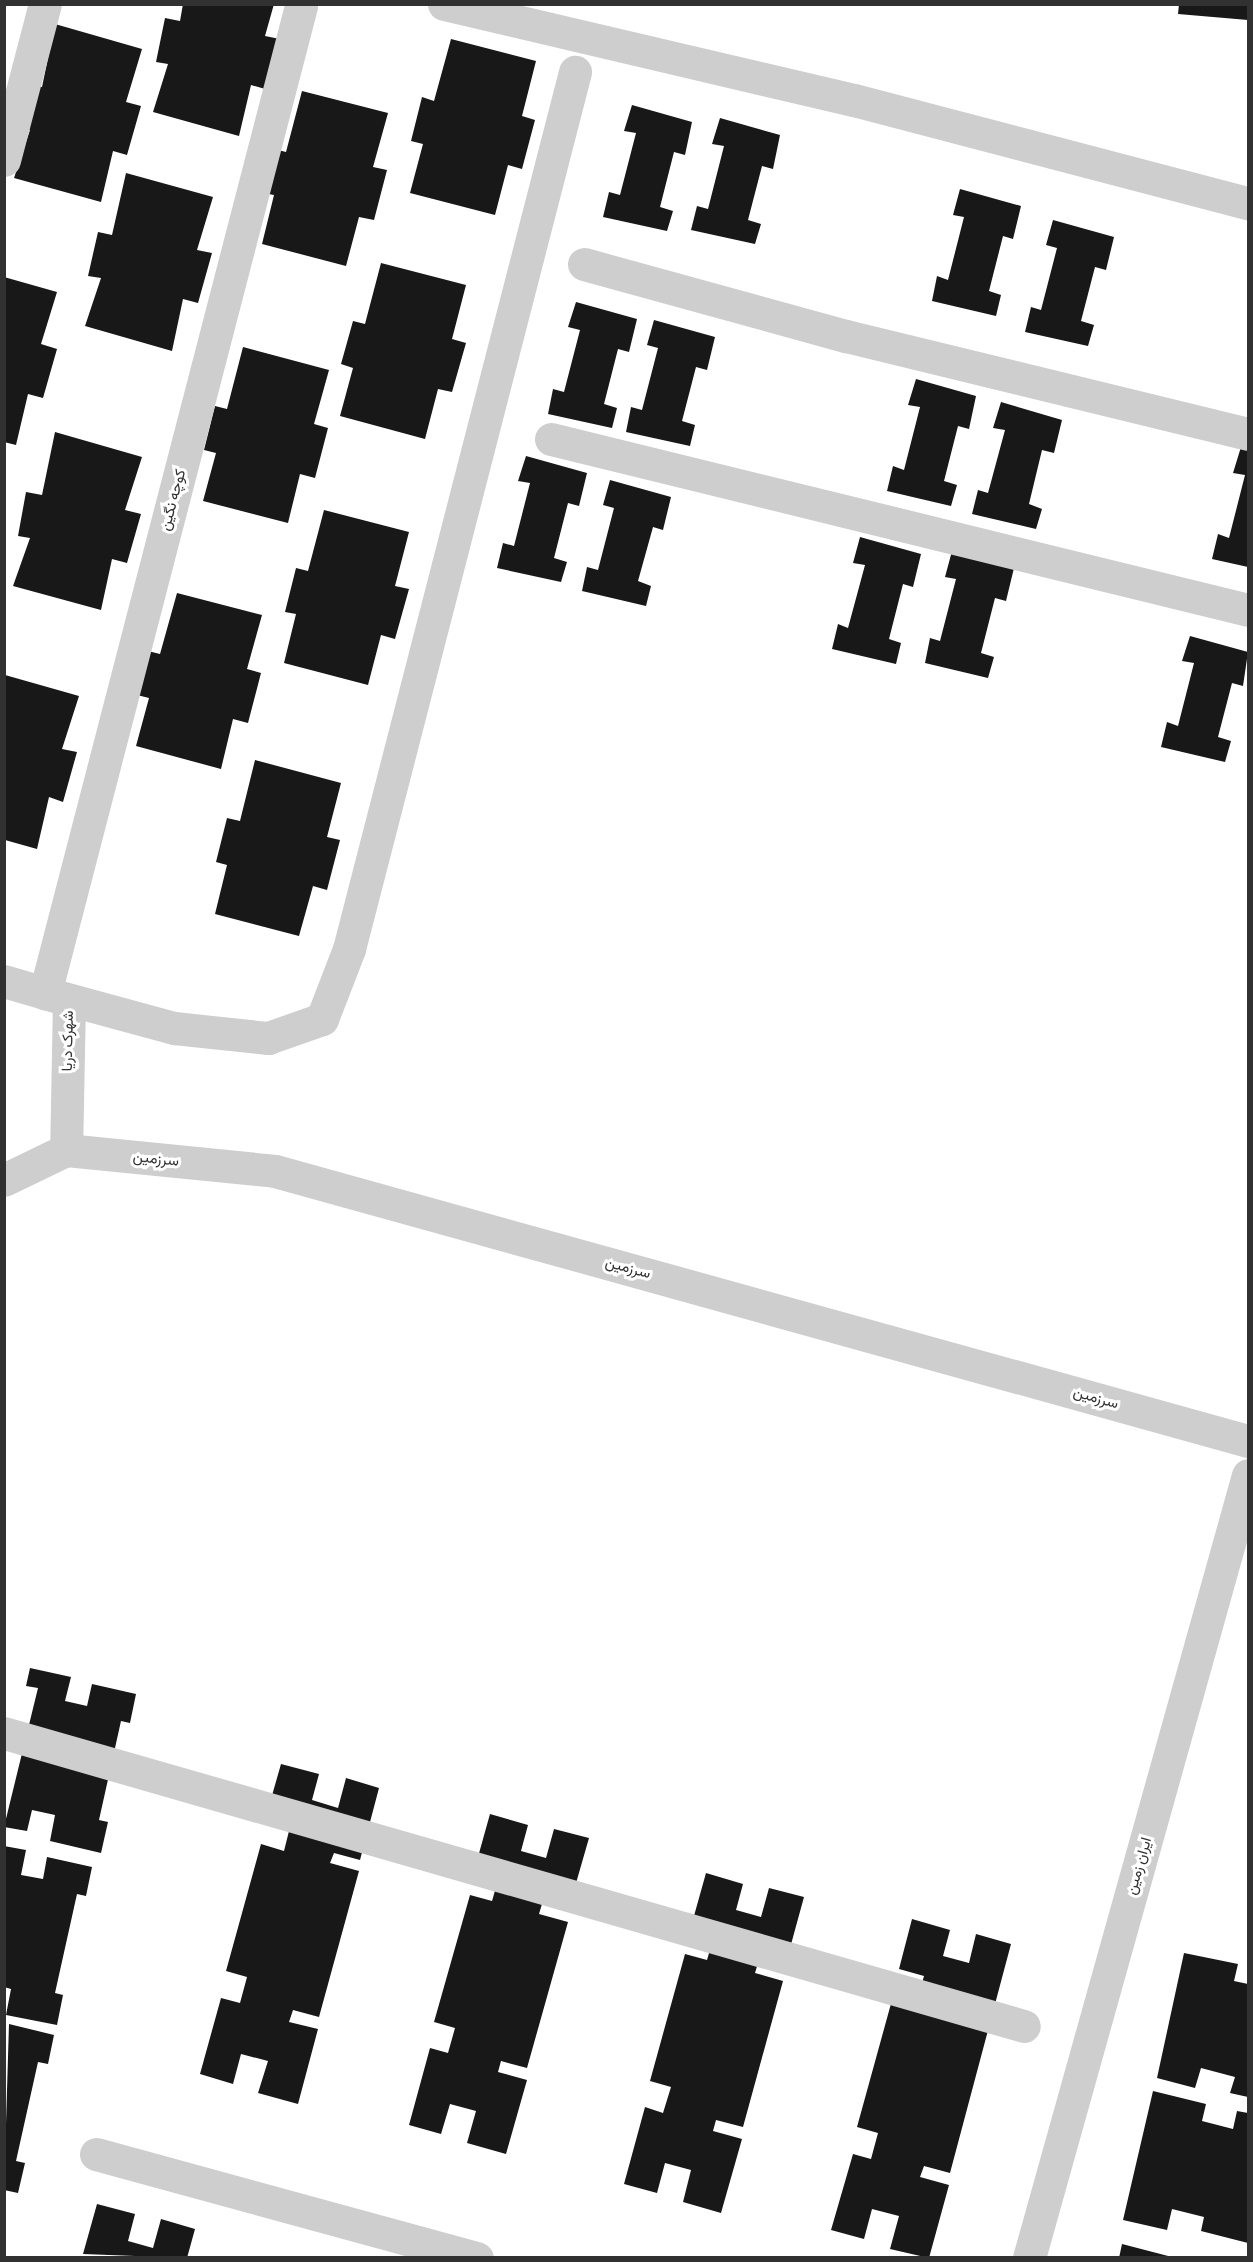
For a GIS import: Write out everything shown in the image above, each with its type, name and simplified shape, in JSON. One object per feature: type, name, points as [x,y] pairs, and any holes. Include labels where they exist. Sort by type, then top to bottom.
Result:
[{"type":"street","points":[[4,160],[45,4]]},
{"type":"street","points":[[444,4],[854,100],[1248,203]]},
{"type":"street","name":"کوچه نگین","points":[[45,993],[301,6]]},
{"type":"street","points":[[45,993],[174,1028],[268,1038],[322,1019],[350,949],[575,72]]},
{"type":"street","points":[[584,264],[846,336],[1248,434]]},
{"type":"street","points":[[551,439],[1248,610]]},
{"type":"street","name":"شهرک دریا","points":[[4,981],[69,1000],[66,1150]]},
{"type":"street","points":[[4,1180],[66,1150]]},
{"type":"street","name":"سرزمین","points":[[66,1150],[275,1171],[1248,1441]]},
{"type":"street","name":"ایران زمین","points":[[1029,2258],[1248,1475]]},
{"type":"street","points":[[4,1733],[1024,2026]]},
{"type":"street","points":[[96,2154],[477,2258]]},
{"type":"building","points":[[183,4],[274,4],[265,36],[280,39],[265,89],[251,85],[239,136],[153,112],[168,64],[156,62],[165,18],[180,21]]},
{"type":"building","points":[[1179,4],[1248,4],[1248,20],[1178,14]]},
{"type":"building","points":[[55,24],[142,49],[126,102],[141,106],[127,155],[113,151],[101,202],[14,178],[30,130],[18,128],[27,84],[42,87]]},
{"type":"building","points":[[451,39],[536,61],[522,116],[535,120],[522,169],[508,165],[495,215],[410,193],[423,144],[411,141],[422,97],[434,101]]},
{"type":"building","points":[[302,91],[388,113],[373,167],[387,170],[374,220],[359,217],[346,266],[262,244],[274,195],[263,193],[274,149],[286,152]]},
{"type":"building","points":[[632,105],[692,122],[685,155],[674,152],[660,207],[673,211],[667,231],[603,217],[609,192],[620,195],[636,133],[624,131]]},
{"type":"building","points":[[720,118],[780,135],[773,169],[762,166],[748,220],[761,224],[755,244],[691,230],[697,206],[708,209],[724,146],[712,144]]},
{"type":"building","points":[[126,173],[213,197],[197,250],[212,253],[198,303],[183,299],[172,351],[85,326],[101,278],[88,276],[98,232],[112,235]]},
{"type":"building","points":[[960,189],[1021,206],[1013,239],[1003,236],[989,291],[1001,295],[996,316],[932,301],[937,276],[948,280],[964,217],[953,215]]},
{"type":"building","points":[[1053,220],[1114,237],[1106,270],[1095,267],[1081,321],[1094,325],[1088,346],[1025,332],[1031,307],[1041,310],[1057,248],[1046,245]]},
{"type":"building","points":[[381,263],[466,285],[452,339],[466,343],[452,392],[438,389],[425,439],[340,416],[353,368],[341,364],[353,321],[365,324]]},
{"type":"building","points":[[4,277],[57,292],[41,344],[57,349],[43,398],[28,394],[16,445],[4,442]]},
{"type":"building","points":[[576,302],[637,319],[629,352],[618,349],[604,404],[617,408],[612,428],[548,414],[553,389],[564,392],[580,330],[568,327]]},
{"type":"building","points":[[654,320],[715,337],[707,370],[696,367],[682,421],[695,425],[690,446],[626,432],[631,407],[642,410],[658,348],[647,345]]},
{"type":"building","points":[[243,347],[329,370],[314,424],[328,428],[315,478],[300,474],[288,523],[203,501],[216,453],[204,450],[215,406],[227,409]]},
{"type":"building","points":[[916,379],[976,396],[969,429],[958,426],[944,481],[957,485],[951,506],[887,491],[893,466],[904,470],[920,407],[908,405]]},
{"type":"building","points":[[1001,402],[1062,420],[1054,453],[1042,450],[1029,504],[1042,509],[1036,529],[972,514],[978,490],[988,493],[1005,430],[993,428]]},
{"type":"building","points":[[55,432],[142,457],[125,510],[141,514],[127,563],[112,559],[101,610],[13,586],[30,538],[18,536],[26,492],[42,495]]},
{"type":"building","points":[[1241,447],[1248,449],[1248,567],[1212,559],[1218,534],[1229,538],[1245,475],[1233,473]]},
{"type":"building","points":[[526,456],[587,473],[579,506],[568,503],[554,558],[567,562],[561,582],[497,568],[503,543],[514,546],[530,483],[518,481]]},
{"type":"building","points":[[610,480],[671,497],[663,530],[653,527],[638,581],[651,586],[646,606],[582,591],[587,567],[598,570],[614,508],[603,505]]},
{"type":"building","points":[[324,510],[409,532],[395,586],[409,589],[395,639],[381,635],[368,685],[284,663],[296,614],[285,612],[296,568],[308,571]]},
{"type":"building","points":[[860,537],[921,554],[913,587],[903,584],[889,639],[901,643],[896,664],[832,649],[838,624],[848,628],[865,565],[853,563]]},
{"type":"building","points":[[952,551],[1014,568],[1006,601],[995,598],[981,653],[994,657],[988,678],[925,663],[930,638],[940,641],[956,579],[945,577]]},
{"type":"building","points":[[177,593],[262,615],[247,669],[261,673],[248,723],[233,719],[221,769],[136,746],[149,698],[137,695],[148,651],[160,654]]},
{"type":"building","points":[[1190,636],[1248,652],[1243,686],[1232,683],[1218,737],[1231,741],[1225,762],[1161,747],[1167,722],[1178,726],[1194,663],[1182,661]]},
{"type":"building","points":[[5,675],[79,696],[62,749],[77,752],[63,802],[49,797],[37,849],[5,840]]},
{"type":"building","points":[[255,760],[341,783],[327,837],[340,840],[327,890],[313,886],[299,936],[215,914],[227,865],[216,862],[227,818],[240,821]]},
{"type":"building","points":[[30,1668],[71,1677],[65,1701],[87,1706],[92,1684],[136,1694],[130,1723],[121,1721],[99,1820],[108,1822],[101,1853],[50,1841],[55,1815],[32,1810],[27,1831],[4,1827],[38,1688],[26,1686]]},
{"type":"building","points":[[281,1764],[319,1774],[312,1800],[338,1808],[346,1778],[379,1788],[360,1860],[334,1853],[330,1863],[359,1871],[319,2017],[293,2010],[289,2022],[318,2029],[298,2104],[258,2093],[268,2061],[241,2054],[233,2084],[200,2074],[221,1998],[240,2003],[247,1977],[226,1971],[261,1844],[284,1851],[292,1819],[267,1813]]},
{"type":"building","points":[[490,1814],[528,1825],[521,1851],[546,1858],[554,1829],[589,1838],[568,1911],[542,1904],[539,1914],[568,1922],[527,2068],[501,2061],[498,2072],[527,2080],[506,2154],[467,2143],[476,2111],[450,2104],[441,2134],[409,2125],[430,2048],[448,2053],[455,2028],[434,2022],[470,1895],[492,1901],[501,1870],[476,1864]]},
{"type":"building","points":[[4,1846],[26,1850],[21,1875],[43,1879],[47,1857],[92,1867],[86,1896],[77,1894],[55,1993],[63,1995],[57,2025],[6,2015],[11,1989],[4,1987]]},
{"type":"building","points":[[706,1873],[743,1884],[736,1910],[761,1917],[769,1888],[804,1897],[784,1970],[758,1963],[755,1973],[783,1981],[743,2127],[716,2120],[713,2131],[742,2139],[721,2213],[683,2202],[691,2170],[665,2163],[657,2193],[624,2184],[645,2107],[663,2113],[671,2087],[650,2081],[685,1954],[707,1960],[716,1929],[692,1923]]},
{"type":"building","points":[[912,1919],[950,1930],[943,1956],[969,1963],[976,1934],[1011,1944],[950,2173],[924,2166],[920,2177],[949,2185],[929,2258],[890,2249],[899,2216],[872,2209],[864,2239],[831,2230],[853,2154],[871,2159],[878,2133],[857,2127],[892,2000],[915,2007],[924,1976],[899,1969]]},
{"type":"building","points":[[1184,1953],[1238,1964],[1234,1981],[1248,1984],[1248,2097],[1230,2093],[1235,2077],[1201,2068],[1195,2088],[1157,2078]]},
{"type":"building","points":[[9,2024],[54,2035],[48,2064],[38,2062],[16,2161],[25,2163],[18,2193],[4,2190]]},
{"type":"building","points":[[1153,2091],[1206,2104],[1202,2121],[1233,2129],[1237,2111],[1248,2113],[1248,2243],[1201,2231],[1204,2217],[1172,2209],[1167,2230],[1123,2220]]},
{"type":"building","points":[[97,2204],[135,2214],[128,2241],[153,2248],[161,2219],[195,2229],[187,2258],[83,2254]]},
{"type":"building","points":[[1122,2244],[1172,2257],[1172,2258],[1119,2258]]}]
